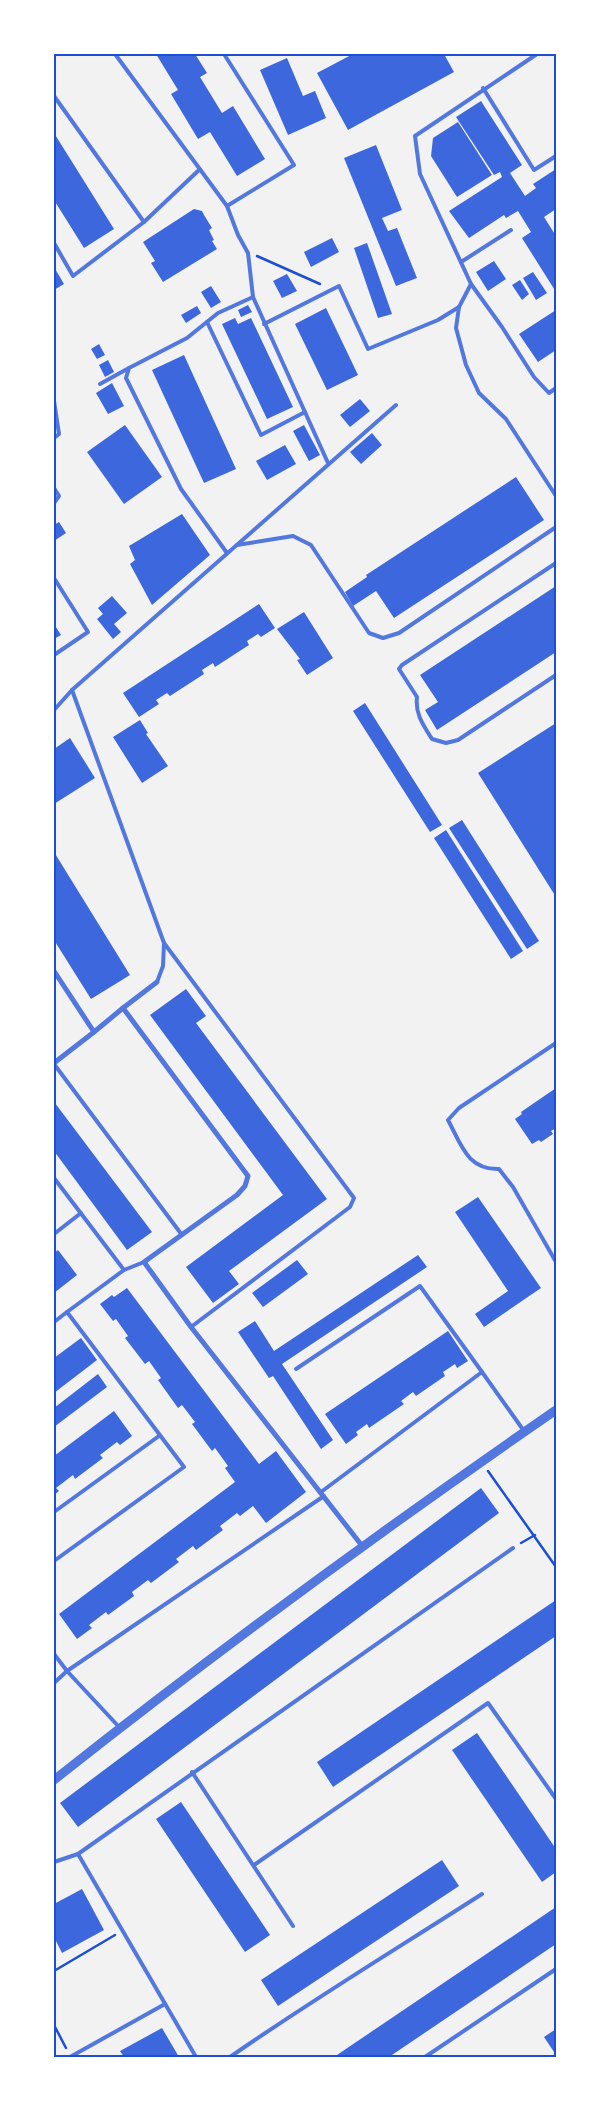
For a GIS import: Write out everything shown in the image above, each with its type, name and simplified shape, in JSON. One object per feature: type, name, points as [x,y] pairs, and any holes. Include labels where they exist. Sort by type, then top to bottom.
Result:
[{"type":"street","points":[[54,971],[94,1032]]},
{"type":"street","points":[[54,1064],[157,982]]},
{"type":"street","points":[[123,1008],[248,1176],[246,1186],[237,1195],[144,1262],[190,1327],[363,1547]]},
{"type":"street","points":[[54,1780],[120,1728],[425,1500],[556,1410]]},
{"type":"lane","points":[[115,54],[199,170],[228,206],[238,235],[248,253],[252,298],[328,463]]},
{"type":"lane","points":[[224,54],[294,165],[228,206]]},
{"type":"lane","points":[[537,54],[483,88],[415,136],[420,174],[471,284],[502,327],[534,377],[549,393],[556,388]]},
{"type":"lane","points":[[483,88],[534,170],[556,156]]},
{"type":"lane","points":[[54,96],[144,222]]},
{"type":"lane","points":[[54,243],[73,276],[144,222],[199,170]]},
{"type":"lane","points":[[461,262],[511,230]]},
{"type":"lane","points":[[471,284],[459,307],[456,328],[466,365],[479,393],[506,418],[556,496]]},
{"type":"lane","points":[[264,324],[340,286],[368,349],[438,320],[459,307]]},
{"type":"lane","points":[[100,384],[187,338],[218,313],[252,298]]},
{"type":"lane","points":[[207,322],[261,435],[305,412]]},
{"type":"lane","points":[[129,368],[126,378],[180,489],[227,553]]},
{"type":"lane","points":[[54,401],[60,434],[54,438]]},
{"type":"lane","points":[[54,710],[72,690],[396,405]]},
{"type":"lane","points":[[54,488],[59,496],[54,504]]},
{"type":"lane","points":[[236,545],[293,536],[311,544],[368,633],[383,638],[399,634],[556,527]]},
{"type":"lane","points":[[556,563],[402,665],[399,669],[417,697],[416,707],[422,723],[432,739],[446,743],[458,740],[556,675]]},
{"type":"lane","points":[[54,578],[88,632],[54,655]]},
{"type":"lane","points":[[72,690],[164,942],[354,1198],[350,1208],[190,1327]]},
{"type":"lane","points":[[157,982],[163,966],[164,942]]},
{"type":"lane","points":[[556,1043],[459,1108],[448,1120],[470,1159],[486,1170],[499,1169],[513,1187],[556,1262]]},
{"type":"lane","points":[[54,1064],[182,1235]]},
{"type":"lane","points":[[54,1178],[124,1270]]},
{"type":"lane","points":[[54,1234],[81,1213]]},
{"type":"lane","points":[[54,1322],[124,1270],[144,1262]]},
{"type":"lane","points":[[296,1368],[420,1286],[524,1432]]},
{"type":"lane","points":[[54,1561],[184,1467],[67,1312]]},
{"type":"lane","points":[[54,1683],[67,1671],[322,1494],[482,1372]]},
{"type":"lane","points":[[54,1512],[159,1436]]},
{"type":"lane","points":[[54,1862],[78,1854],[513,1548]]},
{"type":"lane","points":[[54,1654],[67,1671],[120,1728]]},
{"type":"lane","points":[[254,1865],[488,1703],[556,1798]]},
{"type":"lane","points":[[192,1772],[294,1926]]},
{"type":"lane","points":[[78,1854],[124,1930],[196,2057]]},
{"type":"lane","points":[[230,2057],[284,2020],[320,1999],[482,1894]]},
{"type":"lane","points":[[425,2057],[556,1969]]},
{"type":"lane","points":[[70,2057],[165,2004]]},
{"type":"path","points":[[248,253],[331,289]]},
{"type":"path","points":[[481,1462],[556,1567]]},
{"type":"path","points":[[513,1548],[534,1535]]},
{"type":"path","points":[[54,1971],[124,1930]]},
{"type":"path","points":[[54,2025],[70,2057]]},
{"type":"building","points":[[156,54],[195,54],[207,73],[200,77],[222,113],[233,106],[265,159],[237,176],[210,132],[198,139],[171,94],[178,90]]},
{"type":"building","points":[[353,54],[444,54],[454,72],[348,130],[317,73]]},
{"type":"building","points":[[287,58],[303,96],[315,91],[326,118],[288,135],[260,70]]},
{"type":"building","points":[[481,101],[522,165],[510,173],[525,196],[536,188],[533,184],[556,169],[556,209],[544,217],[556,236],[556,292],[522,238],[531,232],[518,211],[506,218],[504,215],[469,238],[449,211],[502,177],[500,172],[494,175],[456,117]]},
{"type":"building","points":[[458,122],[492,175],[457,197],[431,156],[433,138]]},
{"type":"building","points":[[54,133],[114,229],[84,248],[54,200]]},
{"type":"building","points":[[376,145],[402,210],[382,218],[388,231],[397,228],[417,278],[396,286],[344,158]]},
{"type":"building","points":[[194,209],[202,211],[212,228],[209,230],[214,240],[212,241],[217,249],[163,282],[151,263],[155,261],[143,242]]},
{"type":"building","points":[[332,238],[339,252],[311,267],[304,252]]},
{"type":"building","points":[[367,243],[392,314],[378,318],[354,248]]},
{"type":"building","points":[[494,261],[506,279],[488,291],[476,272]]},
{"type":"building","points":[[54,267],[64,284],[54,290]]},
{"type":"building","points":[[533,272],[547,293],[536,300],[523,278]]},
{"type":"building","points":[[287,274],[297,291],[282,298],[273,281]]},
{"type":"building","points":[[520,280],[529,294],[522,300],[512,285]]},
{"type":"building","points":[[211,286],[221,302],[211,308],[201,292]]},
{"type":"building","points":[[248,305],[252,312],[241,317],[238,310]]},
{"type":"building","points":[[197,306],[201,313],[186,323],[181,315]]},
{"type":"building","points":[[326,308],[358,375],[327,390],[295,324]]},
{"type":"building","points":[[556,310],[556,350],[538,362],[519,334]]},
{"type":"building","points":[[235,318],[238,324],[251,318],[293,407],[267,419],[222,324]]},
{"type":"building","points":[[99,344],[105,355],[97,359],[91,349]]},
{"type":"building","points":[[184,355],[236,469],[204,483],[152,370]]},
{"type":"building","points":[[108,360],[114,372],[105,377],[99,365]]},
{"type":"building","points":[[112,383],[124,406],[108,414],[96,393]]},
{"type":"building","points":[[360,399],[370,411],[350,427],[340,415]]},
{"type":"building","points":[[125,425],[162,477],[124,504],[87,452]]},
{"type":"building","points":[[304,425],[320,455],[309,461],[293,431]]},
{"type":"building","points":[[372,433],[382,445],[361,464],[350,452]]},
{"type":"building","points":[[285,445],[296,464],[267,480],[256,461]]},
{"type":"building","points":[[516,477],[544,520],[394,618],[376,591],[353,606],[345,592],[367,577],[366,575]]},
{"type":"building","points":[[182,514],[210,555],[152,605],[130,564],[135,560],[129,546]]},
{"type":"building","points":[[59,522],[66,533],[54,541],[54,525]]},
{"type":"building","points":[[556,586],[556,652],[437,730],[425,710],[438,702],[420,675]]},
{"type":"building","points":[[112,596],[127,613],[114,624],[121,632],[113,639],[97,619],[103,614],[98,608]]},
{"type":"building","points":[[259,604],[275,628],[261,637],[258,634],[247,641],[249,645],[215,667],[213,663],[202,670],[204,674],[170,696],[167,693],[156,700],[159,704],[139,717],[123,693]]},
{"type":"building","points":[[304,612],[333,658],[307,675],[297,660],[300,659],[277,629]]},
{"type":"building","points":[[54,624],[61,635],[54,639]]},
{"type":"building","points":[[365,703],[442,825],[430,832],[353,711]]},
{"type":"building","points":[[140,720],[148,733],[146,734],[168,766],[142,783],[113,737]]},
{"type":"building","points":[[556,723],[556,897],[478,773]]},
{"type":"building","points":[[70,738],[95,778],[54,804],[54,749]]},
{"type":"building","points":[[462,820],[539,941],[527,949],[449,828]]},
{"type":"building","points":[[446,830],[523,951],[511,959],[434,838]]},
{"type":"building","points":[[54,852],[130,975],[91,999],[54,940]]},
{"type":"building","points":[[186,989],[206,1016],[196,1023],[327,1199],[229,1271],[239,1284],[213,1303],[186,1267],[283,1195],[150,1015]]},
{"type":"building","points":[[556,1088],[556,1128],[551,1131],[553,1134],[541,1142],[539,1140],[532,1144],[515,1119],[522,1114],[521,1112]]},
{"type":"building","points":[[55,1103],[152,1232],[127,1250],[54,1151]]},
{"type":"building","points":[[478,1197],[541,1288],[484,1327],[475,1314],[508,1291],[455,1212]]},
{"type":"building","points":[[58,1250],[77,1275],[54,1293],[54,1253]]},
{"type":"building","points":[[418,1255],[427,1267],[282,1364],[333,1440],[321,1449],[273,1376],[269,1378],[238,1332],[255,1321],[274,1351]]},
{"type":"building","points":[[297,1260],[308,1274],[263,1307],[252,1293]]},
{"type":"building","points":[[127,1288],[259,1464],[276,1451],[306,1492],[266,1523],[253,1506],[240,1516],[237,1513],[220,1526],[223,1530],[196,1550],[193,1546],[176,1559],[179,1562],[151,1583],[148,1580],[132,1592],[134,1596],[108,1615],[106,1612],[89,1625],[92,1628],[77,1639],[59,1614],[235,1482],[225,1468],[228,1466],[215,1448],[212,1451],[192,1424],[195,1422],[182,1405],[178,1408],[158,1380],[161,1378],[149,1361],[145,1364],[125,1338],[128,1336],[116,1319],[113,1321],[100,1304],[112,1295],[114,1297]]},
{"type":"building","points":[[448,1331],[468,1361],[457,1368],[455,1364],[443,1372],[445,1376],[416,1396],[413,1392],[401,1401],[404,1404],[369,1428],[367,1424],[356,1432],[358,1435],[346,1444],[325,1414]]},
{"type":"building","points":[[81,1338],[97,1360],[54,1393],[54,1358]]},
{"type":"building","points":[[98,1374],[107,1387],[54,1427],[54,1408]]},
{"type":"building","points":[[114,1411],[132,1436],[120,1445],[117,1442],[100,1455],[103,1458],[75,1479],[73,1475],[56,1488],[59,1491],[54,1495],[54,1456]]},
{"type":"building","points":[[481,1488],[499,1513],[78,1827],[60,1803]]},
{"type":"building","points":[[556,1600],[556,1636],[333,1787],[317,1762]]},
{"type":"building","points":[[477,1733],[556,1849],[556,1872],[542,1882],[452,1750]]},
{"type":"building","points":[[181,1802],[270,1935],[245,1952],[156,1819]]},
{"type":"building","points":[[442,1860],[459,1886],[278,2006],[261,1980]]},
{"type":"building","points":[[82,1889],[104,1930],[62,1953],[54,1937],[54,1904]]},
{"type":"building","points":[[556,1907],[556,1944],[389,2057],[334,2057]]},
{"type":"building","points":[[162,2028],[179,2057],[124,2057],[120,2051]]},
{"type":"building","points":[[556,2029],[556,2055],[544,2037]]}]
